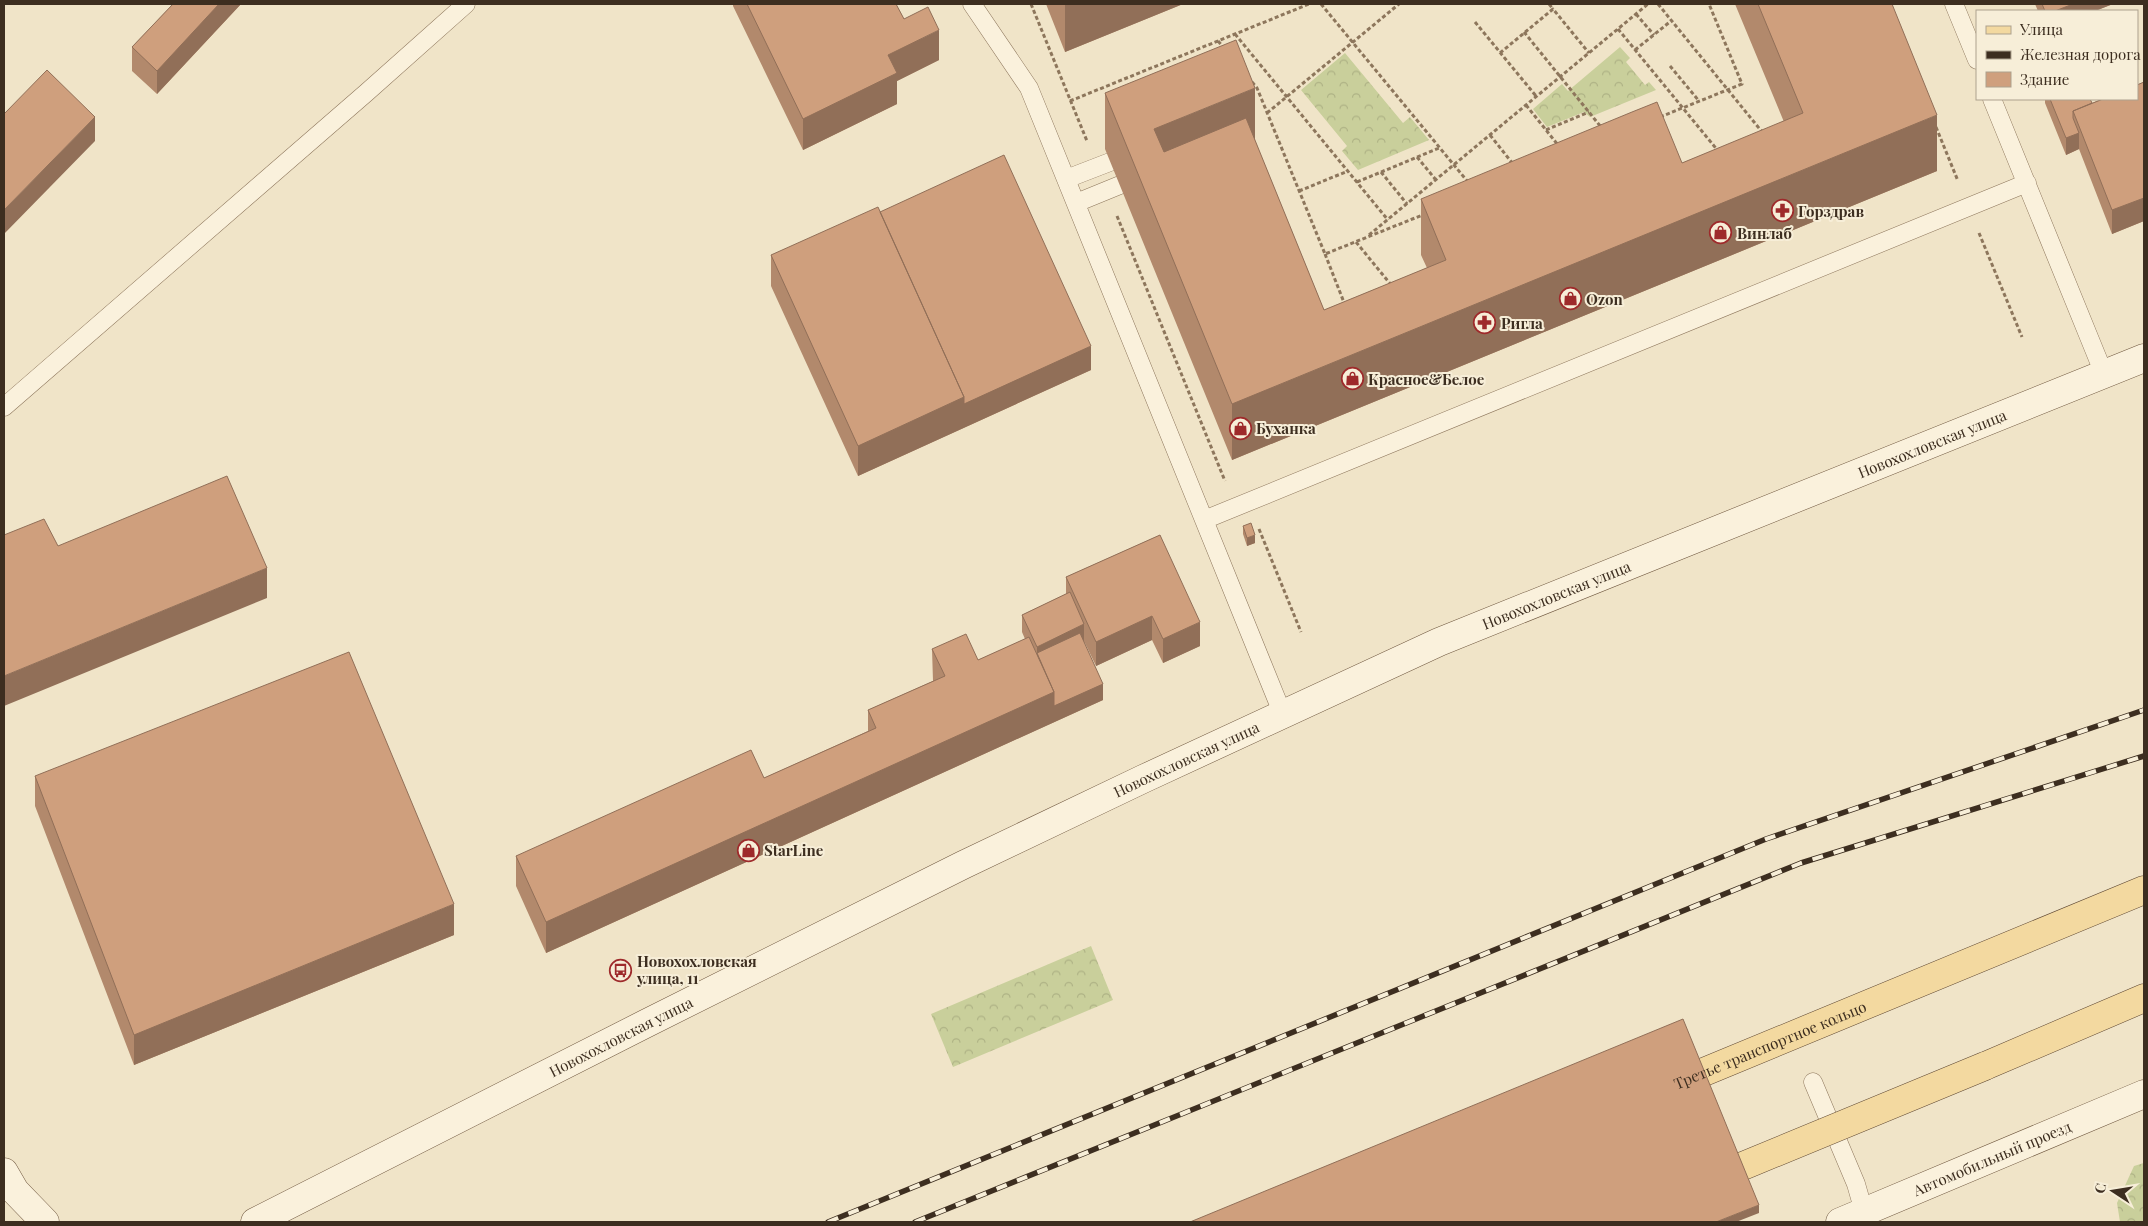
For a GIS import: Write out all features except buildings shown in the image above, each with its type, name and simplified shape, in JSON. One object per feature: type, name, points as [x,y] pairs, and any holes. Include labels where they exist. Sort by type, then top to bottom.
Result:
[{"type":"main road","name":"Третье транспортное кольцо","points":[[1650,1094],[2144,890]]},
{"type":"main road","points":[[1682,1192],[2144,998]]},
{"type":"street","name":"Новохохловская улица","points":[[255,1222],[639,1027],[964,866],[1439,642],[2144,358]]},
{"type":"street","name":"Автомобильный проезд","points":[[1852,1217],[2144,1094]]},
{"type":"street","points":[[7,1187],[45,1222]]},
{"type":"lane","points":[[4,407],[466,4]]},
{"type":"lane","points":[[972,4],[1028,88],[1040,114],[1284,714]]},
{"type":"lane","points":[[1954,4],[1976,58]]},
{"type":"lane","points":[[1992,100],[2104,374]]},
{"type":"lane","points":[[1066,179],[1104,164]]},
{"type":"lane","points":[[1204,520],[2027,183]]},
{"type":"lane","points":[[1076,203],[1113,188]]},
{"type":"lane","points":[[1813,1082],[1856,1184],[1852,1217]]},
{"type":"path","points":[[1031,4],[1071,101],[1104,164]]},
{"type":"path","points":[[1040,114],[1309,4]]},
{"type":"path","points":[[1321,4],[1471,186]]},
{"type":"path","points":[[1267,113],[1399,4]]},
{"type":"path","points":[[1549,4],[1589,53]]},
{"type":"path","points":[[1367,237],[1648,4]]},
{"type":"path","points":[[1658,4],[1768,139]]},
{"type":"path","points":[[1656,119],[1742,84],[1709,4]]},
{"type":"path","points":[[1500,53],[1553,9]]},
{"type":"path","points":[[1636,14],[1654,35]]},
{"type":"path","points":[[1635,50],[1672,21]]},
{"type":"path","points":[[1475,22],[1536,96]]},
{"type":"path","points":[[1618,29],[1723,157]]},
{"type":"path","points":[[1524,32],[1605,131]]},
{"type":"path","points":[[1235,34],[1388,220]]},
{"type":"path","points":[[1218,41],[1229,54]]},
{"type":"path","points":[[1670,66],[1699,101]]},
{"type":"path","points":[[1246,75],[1257,88],[1346,308]]},
{"type":"path","points":[[1526,105],[1561,149]]},
{"type":"path","points":[[1546,130],[1589,112]]},
{"type":"path","points":[[1935,123],[2022,337]]},
{"type":"path","points":[[1490,135],[1516,168]]},
{"type":"path","points":[[1357,182],[1440,148]]},
{"type":"path","points":[[1416,157],[1436,180]]},
{"type":"path","points":[[1299,191],[1348,171]]},
{"type":"path","points":[[1381,172],[1407,204]]},
{"type":"path","points":[[1113,188],[1242,505],[1301,632]]},
{"type":"path","points":[[1325,254],[1431,211]]},
{"type":"path","points":[[1356,242],[1396,290]]},
{"type":"green space","points":[[1620,47],[1630,58],[1626,62],[1645,85],[1649,82],[1656,90],[1590,117],[1584,112],[1547,127],[1533,109],[1562,84],[1568,91]]},
{"type":"green space","points":[[1345,53],[1403,123],[1410,117],[1429,140],[1358,170],[1342,151],[1347,146],[1301,90]]},
{"type":"green space","points":[[1091,946],[1113,1000],[953,1067],[931,1014]]},
{"type":"green space","points":[[2144,1163],[2144,1222],[2120,1222],[2117,1203],[2134,1166]]},
{"type":"railway","points":[[828,1222],[1766,839],[2144,710]]},
{"type":"railway","points":[[915,1222],[1801,863],[2144,756]]},
{"type":"place","name":"Горздрав","points":[[1782,211]]},
{"type":"place","name":"Винлаб","points":[[1721,233]]},
{"type":"place","name":"Ozon","points":[[1570,299]]},
{"type":"place","name":"Ригла","points":[[1485,323]]},
{"type":"place","name":"Красное&Белое","points":[[1352,379]]},
{"type":"place","name":"Буханка","points":[[1240,428]]},
{"type":"place","name":"StarLine","points":[[748,850]]},
{"type":"place","name":"Новохохловская улица, 11","points":[[621,970]]}]
